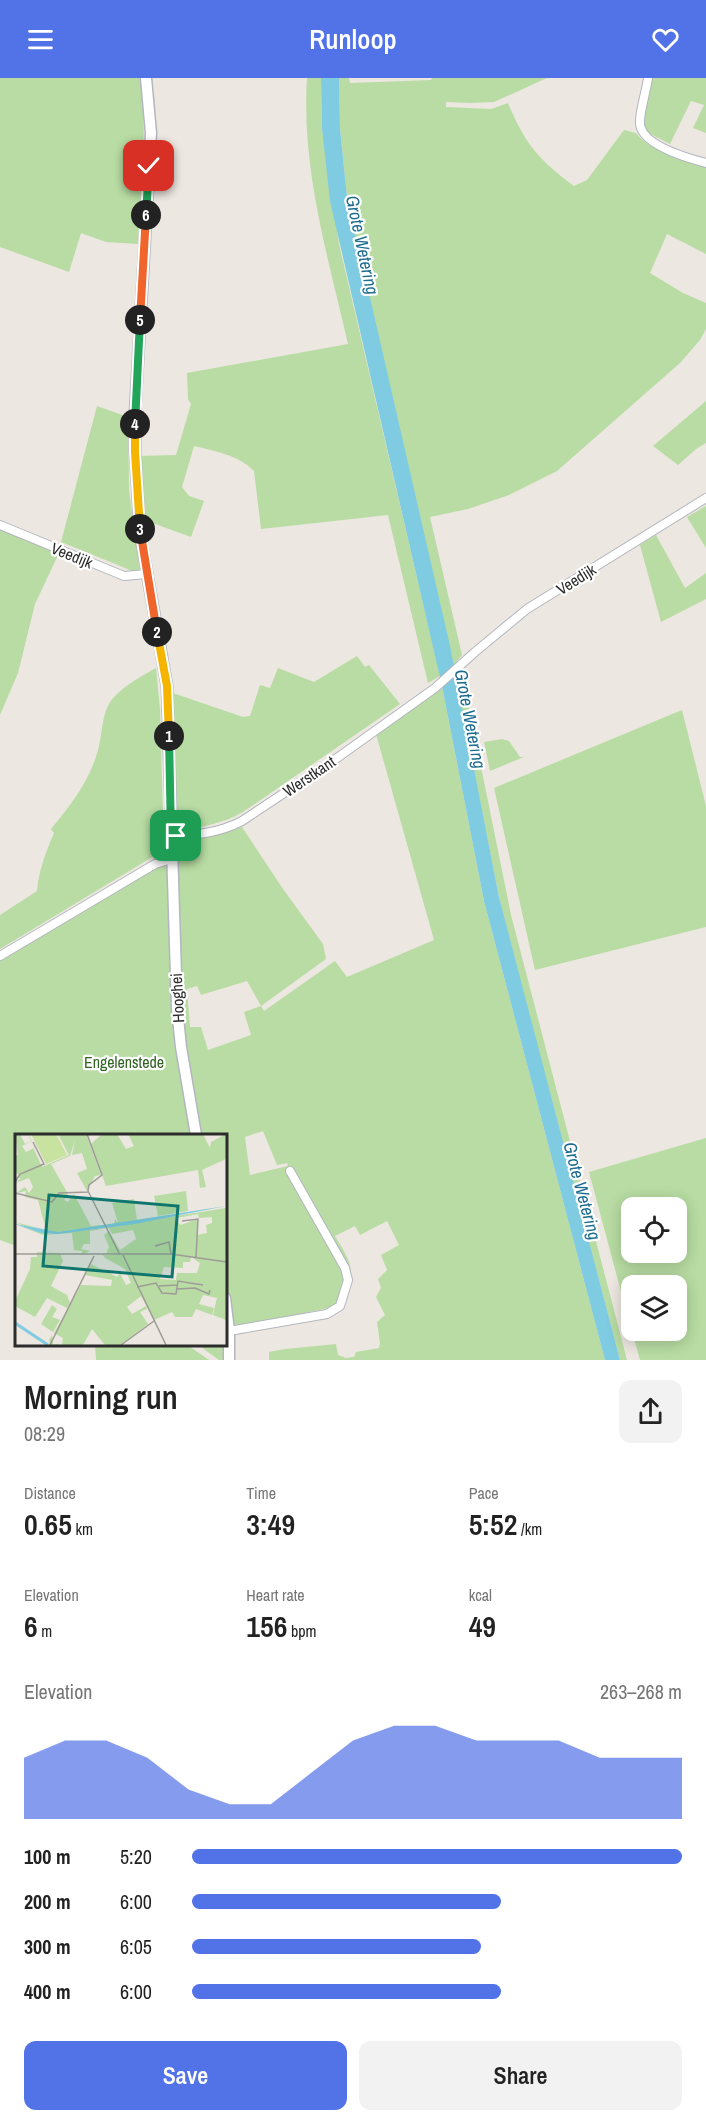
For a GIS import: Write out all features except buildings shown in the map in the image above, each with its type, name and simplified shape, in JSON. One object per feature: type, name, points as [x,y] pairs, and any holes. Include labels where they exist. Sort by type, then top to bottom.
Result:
[{"type":"street","name":"Hooghei","points":[[146,78],[151,133],[135,442],[138,507],[146,574],[167,686],[169,836],[172,859],[177,1008],[181,1047],[196,1134]]},
{"type":"street","points":[[648,78],[639,121],[643,134],[672,151],[706,163]]},
{"type":"street","name":"Veedijk","points":[[435,687],[527,609],[706,498]]},
{"type":"street","name":"Veedijk","points":[[0,525],[124,576],[146,574]]},
{"type":"street","name":"Werstkant","points":[[169,836],[214,832],[242,821],[337,758],[435,687]]},
{"type":"street","points":[[0,956],[155,864],[172,859]]},
{"type":"street","points":[[229,1331],[327,1314],[340,1306],[348,1280],[345,1268],[290,1171]]},
{"type":"street","points":[[226,1306],[229,1360]]},
{"type":"green space","points":[[0,78],[140,78],[144,140],[138,244],[106,242],[81,233],[69,272],[0,247]]},
{"type":"green space","points":[[307,78],[321,78],[322,128],[339,244],[440,676],[428,683],[388,515],[261,529],[254,471],[234,457],[194,446],[182,487],[189,496],[204,501],[191,537],[147,521],[142,517],[137,456],[176,455],[191,404],[188,399],[187,373],[348,344],[312,179],[306,112]]},
{"type":"green space","points":[[339,78],[349,78],[350,83],[431,80],[432,78],[547,78],[494,102],[446,102],[446,107],[491,109],[508,103],[534,150],[551,168],[574,186],[587,180],[624,130],[636,133],[642,140],[659,150],[706,165],[706,254],[667,234],[650,273],[683,293],[706,303],[706,329],[700,340],[680,363],[557,471],[509,495],[468,509],[430,517],[462,655],[453,666],[347,197],[340,129]]},
{"type":"green space","points":[[649,78],[706,78],[706,133],[693,128],[704,105],[691,101],[670,144],[645,131],[642,118]]},
{"type":"green space","points":[[706,401],[706,443],[678,465],[653,446]]},
{"type":"green space","points":[[97,406],[128,417],[129,490],[140,574],[61,542]]},
{"type":"green space","points":[[706,506],[706,548],[687,517]]},
{"type":"green space","points":[[0,530],[59,553],[35,604],[18,673],[0,715]]},
{"type":"green space","points":[[656,535],[685,588],[706,573],[706,599],[661,622],[640,545]]},
{"type":"green space","points":[[357,656],[365,667],[369,665],[400,704],[243,812],[210,825],[175,830],[170,692],[243,717],[250,716],[260,685],[270,688],[278,668],[314,682]]},
{"type":"green space","points":[[156,668],[160,709],[164,850],[0,949],[0,915],[37,891],[41,868],[54,833],[51,829],[73,801],[90,772],[110,703],[123,689]]},
{"type":"green space","points":[[461,668],[511,915],[627,1360],[620,1360],[511,947],[455,675]]},
{"type":"green space","name":"Engelenstede","points":[[442,686],[484,901],[605,1360],[269,1360],[269,1352],[285,1349],[336,1344],[338,1355],[346,1358],[354,1357],[356,1352],[379,1348],[377,1322],[385,1315],[376,1297],[381,1288],[378,1279],[387,1270],[381,1255],[399,1245],[387,1221],[360,1235],[355,1226],[335,1236],[351,1269],[343,1305],[237,1327],[226,1360],[219,1360],[198,1345],[226,1345],[226,1134],[15,1134],[15,1246],[0,1240],[0,957],[175,855],[175,845],[180,840],[242,827],[323,944],[326,959],[261,1006],[264,1011],[335,961],[347,977],[434,940],[376,734]],"holes":[[[247,981],[261,1006],[244,1012],[251,1035],[208,1050],[201,1027],[190,1027],[187,989],[197,986],[201,995]],[[263,1131],[277,1165],[287,1163],[288,1166],[250,1175],[245,1137]]]},
{"type":"green space","points":[[682,710],[706,806],[706,927],[535,970],[494,788]]},
{"type":"green space","points":[[502,739],[509,741],[520,757],[524,757],[490,771],[484,742]]},
{"type":"green space","points":[[706,1138],[706,1360],[640,1360],[635,1341],[687,1341],[687,1275],[621,1275],[621,1292],[589,1172]]},
{"type":"green space","points":[[95,1345],[187,1345],[209,1360],[96,1360]]},
{"type":"water","points":[[321,78],[339,78],[340,129],[347,197],[450,646],[499,897],[620,1360],[605,1360],[484,901],[442,686],[330,201],[322,128]]},
{"type":"route","points":[[149,166],[135,413],[135,452],[140,533],[167,686],[171,836],[176,836]]},
{"type":"water label","name":"Grote Wetering","points":[[362,245]]},
{"type":"water label","name":"Grote Wetering","points":[[470,719]]},
{"type":"water label","name":"Grote Wetering","points":[[582,1191]]}]
